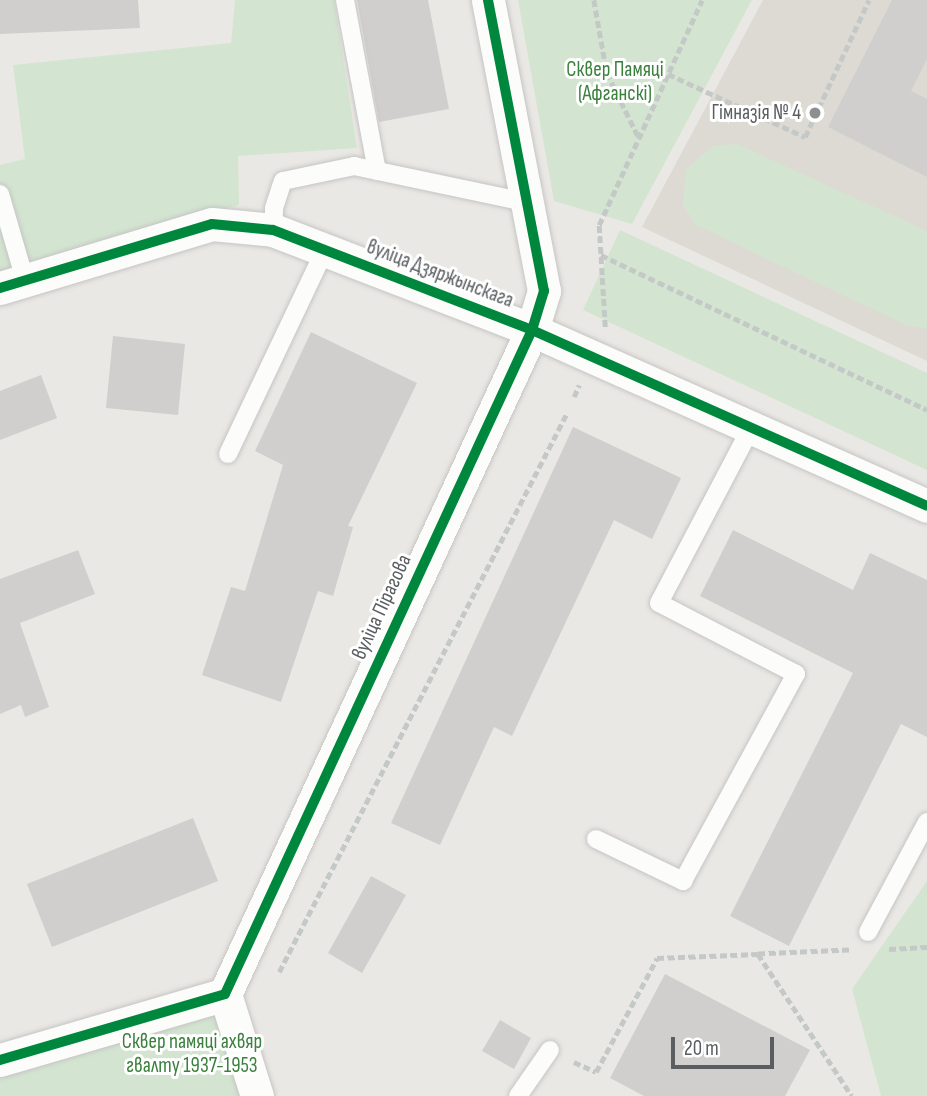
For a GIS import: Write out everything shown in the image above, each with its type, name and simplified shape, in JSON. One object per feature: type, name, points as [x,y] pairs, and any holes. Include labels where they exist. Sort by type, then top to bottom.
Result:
[{"type":"street","name":"вуліца Пірагова","points":[[225,994],[532,330],[544,291],[488,0]]},
{"type":"street","name":"вуліца Дзяржынскага","points":[[12,284],[212,225],[273,230],[532,330],[927,506]]},
{"type":"street","points":[[0,1060],[225,994],[257,1096]]},
{"type":"lane","points":[[345,0],[377,172]]},
{"type":"lane","points":[[273,230],[274,208],[283,181],[354,166],[529,203]]},
{"type":"lane","points":[[0,194],[12,284]]},
{"type":"lane","points":[[228,454],[325,250]]},
{"type":"lane","points":[[596,839],[683,881],[796,674],[659,603],[751,428]]},
{"type":"lane","points":[[868,944],[927,821]]},
{"type":"lane","points":[[518,1096],[550,1050]]},
{"type":"path","points":[[594,0],[607,73],[638,136]]},
{"type":"path","points":[[606,330],[599,225],[702,0]]},
{"type":"path","points":[[667,74],[805,136],[869,0]]},
{"type":"path","points":[[600,255],[927,410]]},
{"type":"path","points":[[279,972],[567,413]]},
{"type":"path","points":[[550,1050],[596,1072],[657,958],[758,954],[868,944],[927,947]]},
{"type":"path","points":[[758,954],[852,1096]]},
{"type":"shaded area","name":"Гімназія № 4","points":[[763,0],[927,0],[927,361],[642,227]]},
{"type":"green space","points":[[235,0],[334,0],[357,148],[238,156],[239,205],[0,273],[0,165],[25,159],[13,65],[231,43]]},
{"type":"green space","name":"Сквер Памяці (Афганскі)","points":[[518,0],[752,0],[632,224],[554,201]]},
{"type":"green space","points":[[737,144],[927,231],[927,329],[906,325],[696,225],[683,205],[686,169],[713,146]]},
{"type":"green space","points":[[620,230],[927,373],[927,470],[583,310]]},
{"type":"green space","points":[[927,881],[927,1096],[881,1096],[852,989]]},
{"type":"green space","name":"Сквер памяці ахвяр гвалту 1937-1953","points":[[220,1003],[250,1096],[0,1096],[0,1067]]},
{"type":"building","points":[[0,0],[138,0],[140,28],[0,34]]},
{"type":"building","points":[[357,0],[428,0],[449,109],[379,122]]},
{"type":"building","points":[[892,0],[927,0],[927,59],[911,91],[927,99],[927,177],[828,127]]},
{"type":"building","points":[[311,332],[417,383],[348,526],[353,527],[333,596],[318,591],[281,702],[202,675],[231,587],[245,591],[283,465],[255,451]]},
{"type":"building","points":[[113,336],[185,344],[178,415],[106,408]]},
{"type":"building","points":[[41,375],[57,418],[0,440],[0,391]]},
{"type":"building","points":[[573,427],[681,478],[652,539],[614,520],[512,736],[494,727],[440,845],[391,823]]},
{"type":"building","points":[[733,530],[853,590],[870,553],[927,580],[927,737],[901,724],[789,946],[730,916],[853,673],[700,596]]},
{"type":"building","points":[[78,550],[95,594],[20,623],[49,707],[25,717],[21,705],[0,714],[0,579]]},
{"type":"building","points":[[193,818],[218,881],[52,947],[27,884]]},
{"type":"building","points":[[371,876],[406,895],[362,973],[328,953]]},
{"type":"building","points":[[665,974],[810,1050],[785,1096],[644,1096],[610,1078]]},
{"type":"building","points":[[500,1020],[531,1038],[514,1069],[482,1051]]},
{"type":"cycle path","points":[[0,1060],[225,994],[532,330],[544,291],[488,0]]},
{"type":"cycle path","points":[[0,288],[212,224],[273,230],[532,330],[927,506]]},
{"type":"place","name":"Гімназія № 4","points":[[815,113]]}]
